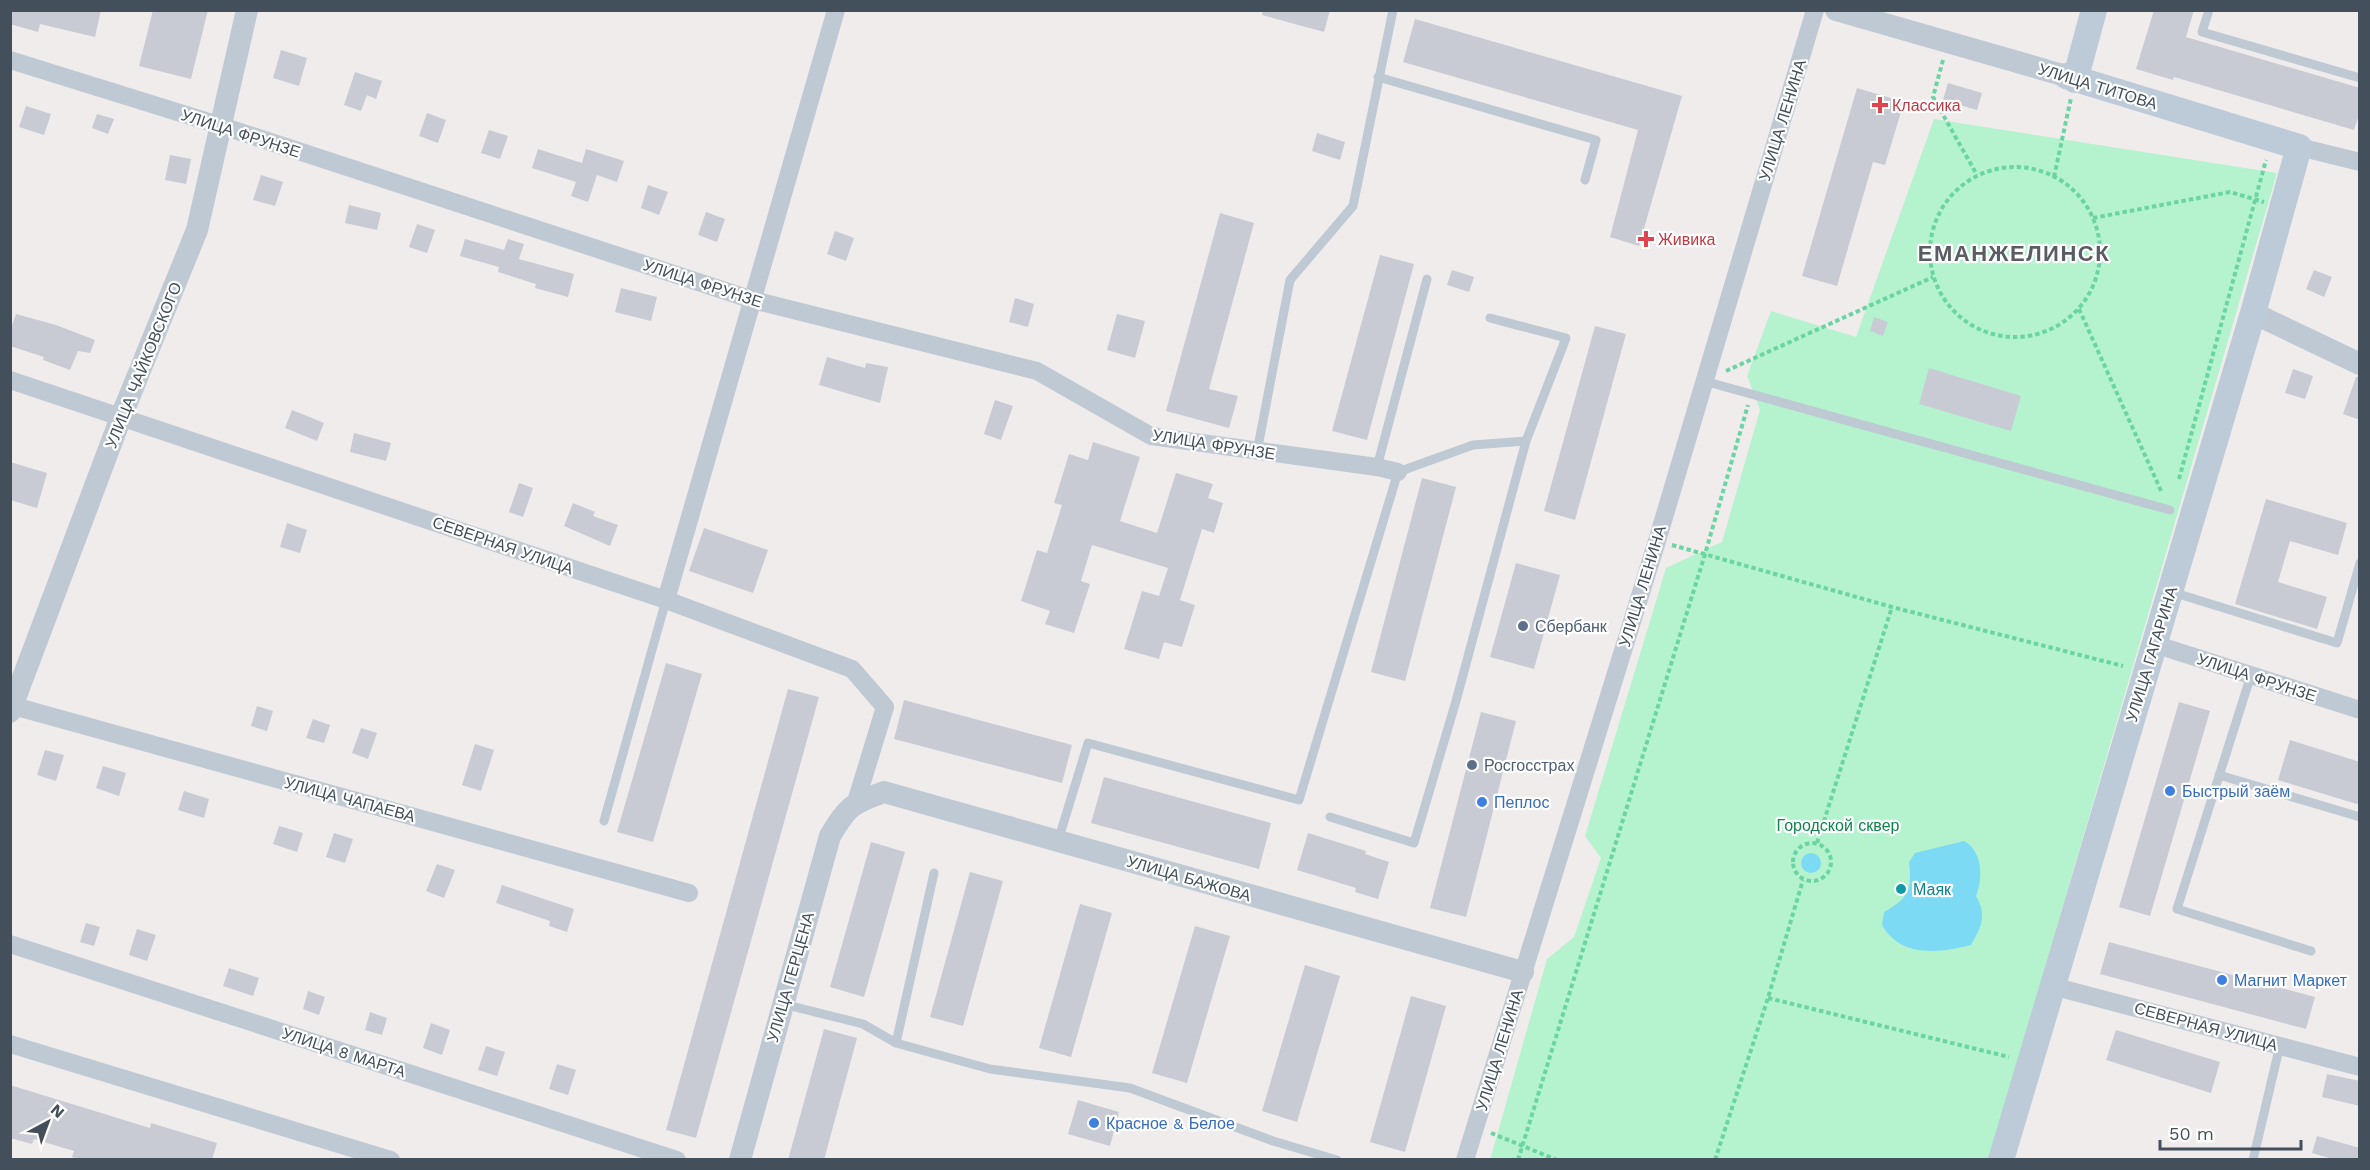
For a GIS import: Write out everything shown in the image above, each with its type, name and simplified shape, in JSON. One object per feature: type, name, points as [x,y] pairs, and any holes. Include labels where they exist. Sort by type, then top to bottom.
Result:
[{"type":"main road","points":[[2070,78],[2094,10]]},
{"type":"main road","name":"УЛИЦА ТИТОВА","points":[[2070,78],[2299,147]]},
{"type":"main road","name":"УЛИЦА ГАГАРИНА","points":[[2001,1160],[2253,313],[2299,147]]},
{"type":"street","name":"УЛИЦА ЧАЙКОВСКОГО","points":[[11,707],[121,417],[197,230],[247,10]]},
{"type":"street","points":[[666,600],[836,10]]},
{"type":"street","name":"УЛИЦА ЛЕНИНА","points":[[1466,1160],[1657,541],[1815,10]]},
{"type":"street","name":"УЛИЦА ТИТОВА","points":[[1836,10],[2070,78]]},
{"type":"street","name":"УЛИЦА ФРУНЗЕ","points":[[10,60],[222,126],[753,300],[1037,371],[1151,436],[1377,467],[1398,472]]},
{"type":"street","name":"УЛИЦА ТИТОВА","points":[[2299,147],[2359,160]]},
{"type":"street","points":[[2253,313],[2360,364]]},
{"type":"street","name":"СЕВЕРНАЯ УЛИЦА","points":[[10,380],[666,600],[852,669],[885,707],[856,802]]},
{"type":"street","name":"УЛИЦА ФРУНЗЕ","points":[[2154,644],[2360,710]]},
{"type":"street","name":"УЛИЦА ЧАПАЕВА","points":[[11,707],[689,893]]},
{"type":"street","name":"УЛИЦА БАЖОВА","points":[[856,802],[884,792],[1523,972]]},
{"type":"street","name":"УЛИЦА ГЕРЦЕНА","points":[[740,1160],[830,836],[842,816],[856,802]]},
{"type":"street","name":"УЛИЦА 8 МАРТА","points":[[10,944],[677,1160]]},
{"type":"street","name":"СЕВЕРНАЯ УЛИЦА","points":[[2052,986],[2360,1066]]},
{"type":"street","points":[[10,1044],[391,1160]]},
{"type":"lane","points":[[1257,452],[1290,280],[1353,206],[1393,10]]},
{"type":"lane","points":[[2209,10],[2202,32],[2360,78]]},
{"type":"lane","points":[[1378,77],[1596,140],[1585,180]]},
{"type":"lane","points":[[1377,467],[1427,279]]},
{"type":"lane","points":[[1330,817],[1414,843],[1456,701],[1526,441],[1566,338],[1490,318]]},
{"type":"lane","points":[[1704,381],[2170,510]]},
{"type":"lane","points":[[1058,841],[1088,743],[1299,800],[1398,472],[1473,445],[1526,441]]},
{"type":"lane","points":[[2170,592],[2337,643],[2360,562]]},
{"type":"lane","points":[[604,820],[666,600]]},
{"type":"lane","points":[[2251,675],[2177,909],[2311,951]]},
{"type":"lane","points":[[2220,775],[2360,816]]},
{"type":"lane","points":[[896,1043],[933,873]]},
{"type":"lane","points":[[783,1004],[863,1024],[896,1043],[990,1070],[1130,1088],[1273,1141],[1337,1159]]},
{"type":"lane","points":[[2253,1160],[2280,1046]]},
{"type":"path","points":[[1948,43],[1933,97],[1977,175]]},
{"type":"path","points":[[2054,177],[2070,78]]},
{"type":"path","points":[[2170,510],[2273,139]]},
{"type":"path","points":[[2015,167],[2035,170],[2054,177],[2068,185],[2093,218],[2099,242],[2100,260],[2092,286],[2078,309],[2064,322],[2036,334],[2007,337],[1987,333],[1969,324],[1954,311],[1942,295],[1933,277],[1930,257],[1931,237],[1936,218],[1946,201],[1960,186],[1977,175],[1996,169],[2015,167]]},
{"type":"path","points":[[2093,218],[2230,192],[2282,209]]},
{"type":"path","points":[[1704,381],[1933,277]]},
{"type":"path","points":[[2078,309],[2170,510]]},
{"type":"path","points":[[1520,1158],[1705,554],[1751,394]]},
{"type":"path","points":[[1657,541],[1892,607],[2123,666],[2126,655]]},
{"type":"path","points":[[1817,843],[1892,607]]},
{"type":"path","points":[[1817,843],[1830,853],[1831,869],[1819,880],[1803,880],[1794,869],[1794,855],[1803,844],[1817,843]]},
{"type":"path","points":[[1715,1160],[1768,998],[1803,880]]},
{"type":"path","points":[[1768,998],[2010,1058],[2013,1046]]},
{"type":"path","points":[[1475,1126],[1557,1160]]},
{"type":"green space","name":"Городской сквер","points":[[1934,119],[2277,173],[1989,1159],[1490,1160],[1547,959],[1574,937],[1601,858],[1585,836],[1666,568],[1722,542],[1760,410],[1747,376],[1771,311],[1856,337]]},
{"type":"water","points":[[1964,841],[1975,851],[1980,866],[1980,882],[1976,896],[1981,909],[1982,921],[1971,945],[1934,951],[1910,948],[1899,943],[1882,925],[1884,912],[1899,902],[1907,892],[1910,880],[1909,862],[1915,853]]},
{"type":"water","points":[[1807,853],[1815,853],[1821,859],[1821,867],[1815,873],[1807,873],[1801,867],[1801,859]]},
{"type":"building","points":[[10,10],[101,10],[95,37],[40,24],[38,32],[10,24],[12,18]]},
{"type":"building","points":[[153,10],[208,10],[191,79],[139,66]]},
{"type":"building","points":[[1263,10],[1330,10],[1324,32],[1262,15]]},
{"type":"building","points":[[2154,10],[2194,10],[2186,37],[2360,88],[2360,112],[2354,130],[2174,77],[2173,80],[2136,69]]},
{"type":"building","points":[[1415,19],[1682,96],[1639,246],[1610,237],[1638,130],[1403,62]]},
{"type":"building","points":[[281,50],[307,58],[299,86],[273,78]]},
{"type":"building","points":[[355,72],[382,81],[376,99],[367,95],[361,111],[344,105]]},
{"type":"building","points":[[1948,83],[1982,93],[1977,110],[1943,100]]},
{"type":"building","points":[[1857,88],[1904,102],[1885,165],[1873,162],[1837,286],[1802,276]]},
{"type":"building","points":[[26,106],[51,114],[44,135],[19,127]]},
{"type":"building","points":[[427,113],[446,120],[438,143],[419,136]]},
{"type":"building","points":[[97,114],[114,119],[108,134],[92,128]]},
{"type":"building","points":[[489,130],[508,136],[500,159],[481,153]]},
{"type":"building","points":[[1317,133],[1345,142],[1340,160],[1312,151]]},
{"type":"building","points":[[538,149],[582,163],[586,149],[624,161],[617,182],[597,175],[588,202],[571,196],[576,182],[532,168]]},
{"type":"building","points":[[170,155],[191,159],[186,184],[165,180]]},
{"type":"building","points":[[261,175],[283,182],[275,206],[253,200]]},
{"type":"building","points":[[648,185],[668,192],[659,215],[641,208]]},
{"type":"building","points":[[349,205],[381,213],[377,230],[345,223]]},
{"type":"building","points":[[706,212],[725,219],[717,242],[698,235]]},
{"type":"building","points":[[1220,213],[1254,223],[1209,389],[1238,396],[1229,428],[1166,411]]},
{"type":"building","points":[[417,224],[435,230],[427,253],[409,247]]},
{"type":"building","points":[[835,231],[854,238],[846,261],[827,254]]},
{"type":"building","points":[[465,239],[504,250],[508,239],[524,244],[519,259],[574,274],[568,297],[535,288],[536,284],[498,272],[499,267],[460,256]]},
{"type":"building","points":[[1380,255],[1414,264],[1367,440],[1332,431]]},
{"type":"building","points":[[1452,270],[1474,277],[1469,292],[1447,285]]},
{"type":"building","points":[[2314,270],[2332,277],[2324,297],[2306,289]]},
{"type":"building","points":[[621,288],[657,297],[651,321],[615,312]]},
{"type":"building","points":[[1015,298],[1034,304],[1028,327],[1009,322]]},
{"type":"building","points":[[16,314],[56,325],[95,340],[90,353],[78,351],[70,370],[43,360],[44,357],[10,346],[10,331]]},
{"type":"building","points":[[1117,314],[1145,321],[1135,358],[1107,350]]},
{"type":"building","points":[[1874,317],[1888,322],[1883,336],[1870,331]]},
{"type":"building","points":[[1595,326],[1626,334],[1575,520],[1544,511]]},
{"type":"building","points":[[827,357],[865,368],[866,363],[888,367],[880,403],[819,385]]},
{"type":"building","points":[[1929,368],[2021,396],[2011,431],[1919,404]]},
{"type":"building","points":[[2293,369],[2313,376],[2305,399],[2285,393]]},
{"type":"building","points":[[2356,377],[2360,377],[2360,420],[2343,414]]},
{"type":"building","points":[[995,400],[1013,406],[1001,440],[984,434]]},
{"type":"building","points":[[292,410],[324,423],[317,441],[285,428]]},
{"type":"building","points":[[354,433],[391,443],[386,461],[350,452]]},
{"type":"building","points":[[1093,442],[1140,457],[1120,521],[1157,533],[1176,473],[1213,484],[1208,498],[1223,503],[1214,533],[1202,529],[1180,600],[1195,605],[1182,647],[1164,642],[1159,659],[1124,649],[1142,591],[1159,596],[1168,568],[1092,545],[1081,581],[1090,584],[1074,633],[1045,624],[1050,611],[1021,601],[1037,550],[1047,553],[1062,505],[1054,503],[1069,454],[1088,460]]},
{"type":"building","points":[[10,462],[47,473],[37,508],[10,500]]},
{"type":"building","points":[[1422,478],[1456,487],[1405,681],[1371,672]]},
{"type":"building","points":[[519,483],[533,488],[523,517],[509,512]]},
{"type":"building","points":[[2266,499],[2347,523],[2338,555],[2290,541],[2278,582],[2327,597],[2317,629],[2235,604]]},
{"type":"building","points":[[573,503],[595,512],[593,516],[618,525],[610,546],[564,526]]},
{"type":"building","points":[[287,523],[307,530],[300,553],[280,547]]},
{"type":"building","points":[[704,528],[768,550],[753,593],[689,571]]},
{"type":"building","points":[[1516,563],[1560,575],[1534,669],[1490,657]]},
{"type":"building","points":[[666,663],[702,674],[653,842],[617,832]]},
{"type":"building","points":[[788,689],[819,697],[696,1138],[666,1130]]},
{"type":"building","points":[[904,700],[1072,745],[1062,783],[894,739]]},
{"type":"building","points":[[2179,702],[2210,711],[2150,916],[2119,907]]},
{"type":"building","points":[[257,706],[273,711],[267,731],[251,726]]},
{"type":"building","points":[[1481,712],[1516,721],[1466,917],[1430,908]]},
{"type":"building","points":[[313,719],[330,725],[324,743],[306,738]]},
{"type":"building","points":[[361,728],[377,733],[368,759],[352,753]]},
{"type":"building","points":[[2290,740],[2360,762],[2360,805],[2278,780]]},
{"type":"building","points":[[475,744],[494,750],[481,791],[462,785]]},
{"type":"building","points":[[45,750],[64,755],[56,781],[37,775]]},
{"type":"building","points":[[103,766],[126,773],[119,796],[96,788]]},
{"type":"building","points":[[1104,777],[1271,823],[1259,869],[1091,823]]},
{"type":"building","points":[[184,791],[209,799],[204,818],[178,810]]},
{"type":"building","points":[[279,826],[303,833],[297,852],[273,844]]},
{"type":"building","points":[[334,833],[353,839],[345,863],[326,857]]},
{"type":"building","points":[[1308,833],[1366,851],[1365,854],[1389,862],[1378,899],[1355,892],[1356,888],[1297,870]]},
{"type":"building","points":[[871,842],[905,852],[864,997],[830,987]]},
{"type":"building","points":[[437,864],[455,870],[444,898],[426,891]]},
{"type":"building","points":[[970,872],[1003,881],[963,1026],[930,1017]]},
{"type":"building","points":[[502,885],[574,909],[567,932],[549,926],[550,921],[496,903]]},
{"type":"building","points":[[1080,904],[1112,913],[1071,1057],[1039,1048]]},
{"type":"building","points":[[86,923],[100,927],[94,946],[80,942]]},
{"type":"building","points":[[1195,926],[1230,936],[1187,1083],[1152,1073]]},
{"type":"building","points":[[137,929],[156,935],[147,961],[129,955]]},
{"type":"building","points":[[2109,942],[2315,997],[2306,1029],[2100,974]]},
{"type":"building","points":[[1305,965],[1340,976],[1297,1122],[1262,1111]]},
{"type":"building","points":[[229,968],[259,978],[253,996],[223,986]]},
{"type":"building","points":[[308,991],[325,997],[319,1015],[303,1009]]},
{"type":"building","points":[[1411,996],[1446,1006],[1405,1152],[1370,1142]]},
{"type":"building","points":[[370,1012],[387,1018],[382,1035],[365,1030]]},
{"type":"building","points":[[431,1023],[450,1030],[442,1055],[423,1048]]},
{"type":"building","points":[[824,1029],[857,1038],[824,1160],[788,1160]]},
{"type":"building","points":[[2116,1030],[2220,1062],[2211,1093],[2106,1060]]},
{"type":"building","points":[[486,1046],[505,1052],[497,1076],[478,1070]]},
{"type":"building","points":[[557,1064],[576,1070],[568,1095],[549,1089]]},
{"type":"building","points":[[2327,1074],[2360,1081],[2360,1106],[2322,1097]]},
{"type":"building","points":[[10,1085],[150,1128],[151,1123],[217,1143],[212,1160],[81,1160],[72,1157],[74,1151],[34,1139],[32,1144],[10,1138]]},
{"type":"building","name":"Красное & Белое","points":[[1078,1100],[1119,1112],[1110,1146],[1068,1134]]},
{"type":"building","points":[[2317,1136],[2360,1148],[2360,1160],[2336,1160],[2312,1153]]},
{"type":"place","name":"Классика","points":[[1880,105]]},
{"type":"place","name":"Живика","points":[[1646,239]]},
{"type":"place","name":"Сбербанк","points":[[1523,626]]},
{"type":"place","name":"Росгосстрах","points":[[1472,765]]},
{"type":"place","name":"Быстрый заём","points":[[2170,791]]},
{"type":"place","name":"Пеплос","points":[[1482,802]]},
{"type":"place","name":"Маяк","points":[[1901,889]]},
{"type":"place","name":"Магнит Маркет","points":[[2222,980]]},
{"type":"place","name":"Красное & Белое","points":[[1094,1123]]},
{"type":"district","name":"ЕМАНЖЕЛИНСК","points":[[2014,253]]}]
